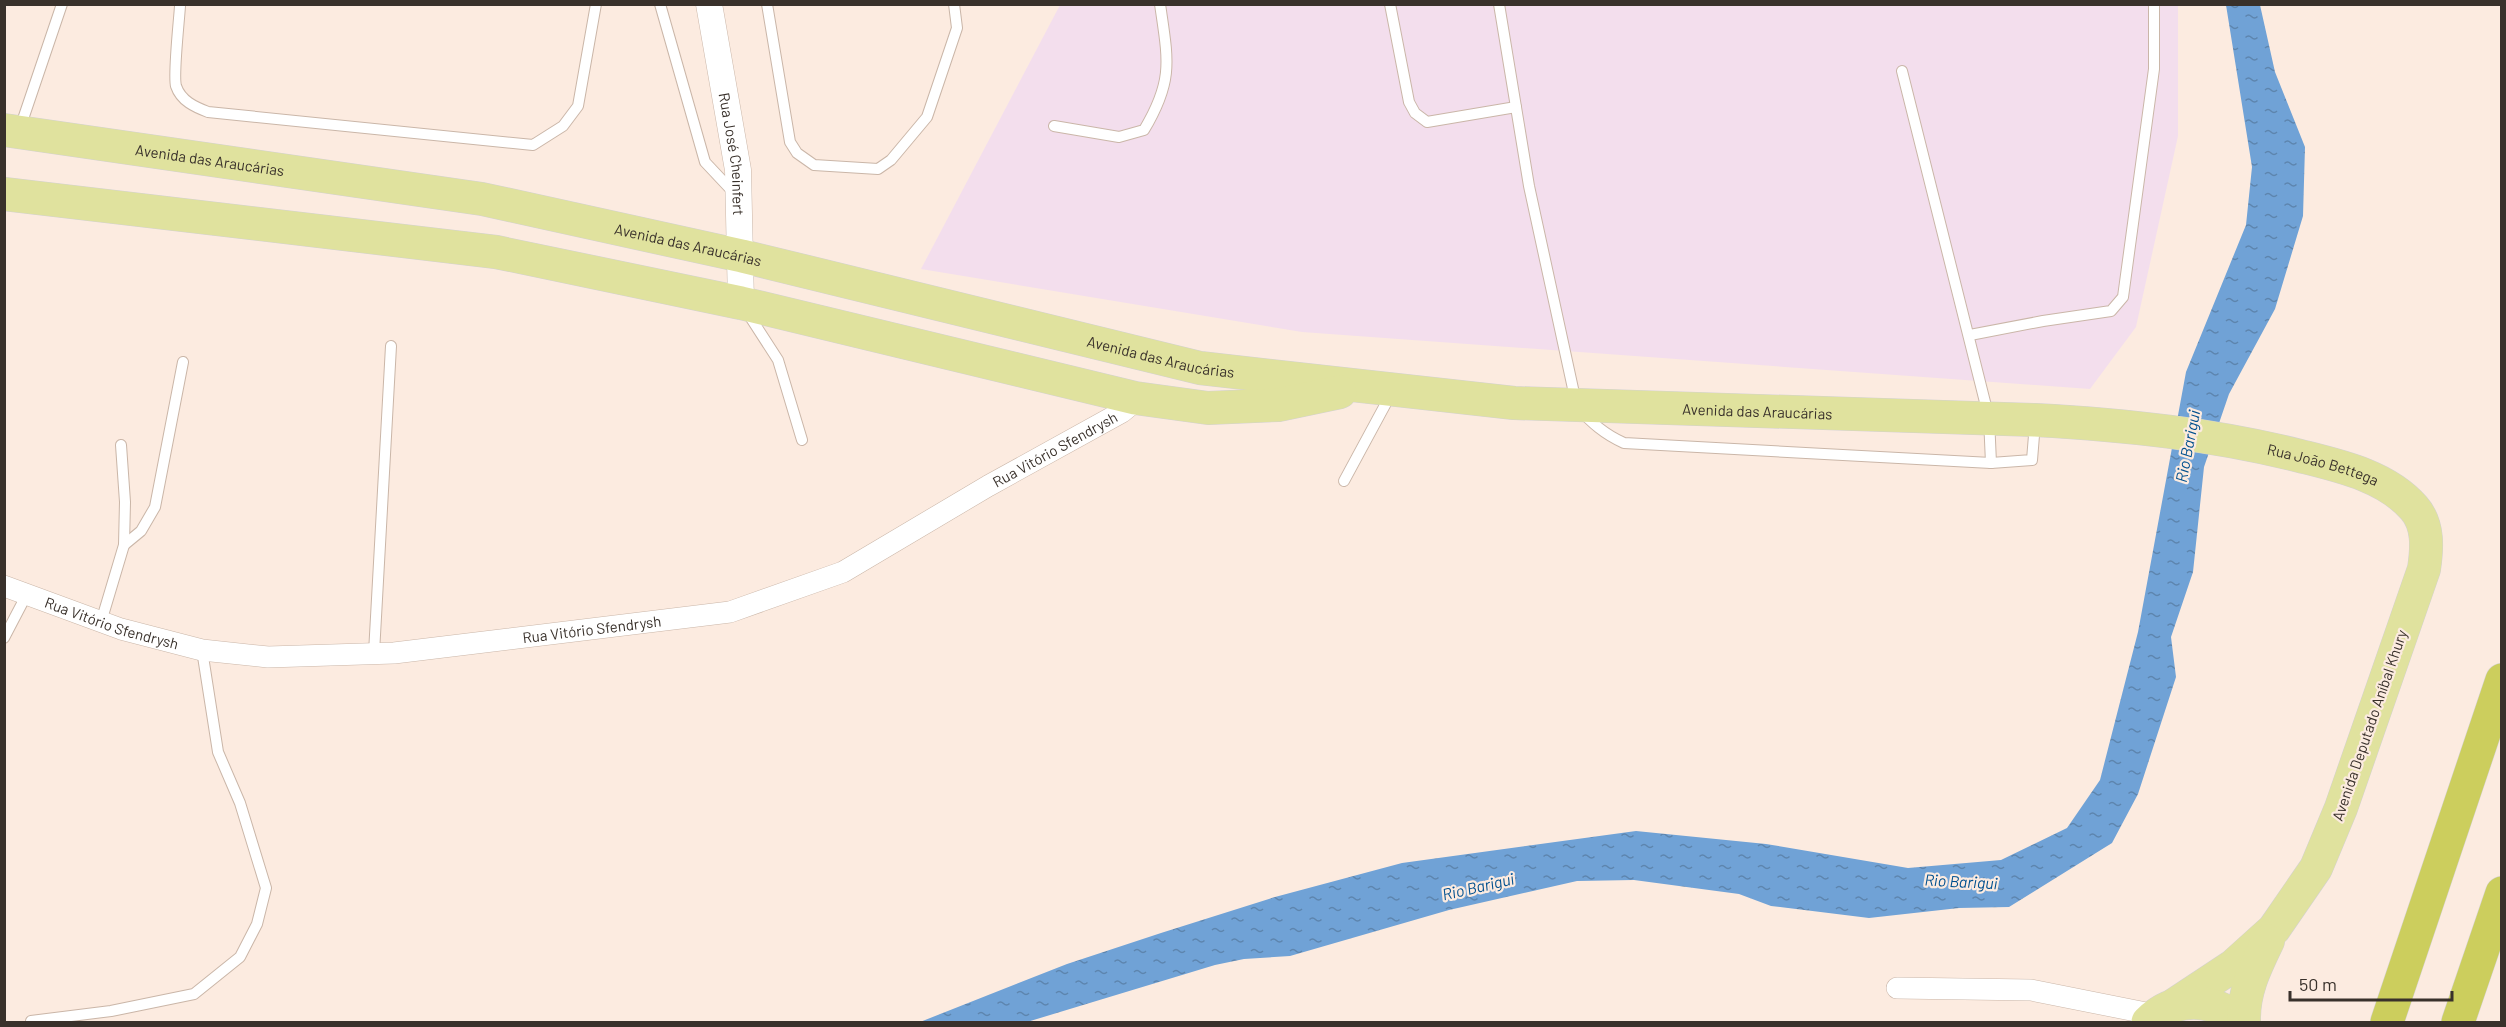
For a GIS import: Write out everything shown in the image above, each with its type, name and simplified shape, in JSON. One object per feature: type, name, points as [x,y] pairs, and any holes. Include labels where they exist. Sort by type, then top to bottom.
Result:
[{"type":"highway","points":[[2387,1023],[2502,680]]},
{"type":"highway","points":[[2461,1014],[2502,893]]},
{"type":"main road","name":"Avenida das Araucárias","points":[[12,130],[482,199],[742,256],[1200,368],[1515,403],[1578,407],[1989,418],[2149,428]]},
{"type":"main road","name":"Avenida das Araucárias","points":[[4,194],[496,252],[741,303],[1135,398],[1208,408],[1278,405],[1381,388]]},
{"type":"main road","points":[[1135,398],[1175,376],[1200,368]]},
{"type":"main road","name":"Rua João Bettega","points":[[2149,428],[2222,438],[2329,464],[2363,475],[2401,496],[2416,510]]},
{"type":"main road","name":"Avenida Deputado Aníbal Khury","points":[[2159,1014],[2233,966],[2274,929],[2316,868],[2327,844],[2424,569],[2427,547],[2424,527],[2416,510]]},
{"type":"main road","name":"Avenida Deputado Aníbal Khury","points":[[2243,1023],[2243,1004],[2247,990],[2274,929]]},
{"type":"main road","points":[[2159,1014],[2193,1002],[2212,1004],[2230,1012],[2243,1023]]},
{"type":"street","name":"Rua José Cheinfert","points":[[709,4],[734,141],[740,200],[741,303]]},
{"type":"street","name":"Rua Vitório Sfendrysh","points":[[4,586],[121,629],[202,650],[268,657],[374,653],[507,640],[730,612],[843,572],[988,486],[1122,412],[1133,403],[1135,398]]},
{"type":"street","points":[[1897,988],[2031,990],[2159,1014]]},
{"type":"lane","points":[[12,130],[62,4]]},
{"type":"lane","points":[[180,6],[176,84],[187,102],[208,112],[533,145],[562,126],[578,106],[596,4]]},
{"type":"lane","points":[[660,4],[705,162],[740,200]]},
{"type":"lane","points":[[767,4],[790,142],[797,153],[814,165],[878,170],[891,159],[927,117],[957,28],[954,4]]},
{"type":"lane","points":[[1054,126],[1119,137],[1144,130],[1159,105],[1167,77],[1160,4]]},
{"type":"lane","points":[[1390,4],[1409,102],[1415,113],[1427,122],[1516,107]]},
{"type":"lane","points":[[1499,4],[1529,186],[1578,407],[1593,425],[1608,436],[1624,443],[1991,463],[2032,460],[2035,420]]},
{"type":"lane","points":[[1970,335],[2110,311],[2123,297],[2154,69],[2154,4]]},
{"type":"lane","points":[[1902,71],[1989,418],[1991,463]]},
{"type":"lane","points":[[741,303],[778,360],[802,440]]},
{"type":"lane","points":[[374,653],[391,346]]},
{"type":"lane","points":[[124,545],[141,531],[155,507],[183,362]]},
{"type":"lane","points":[[1344,481],[1381,388]]},
{"type":"lane","points":[[101,622],[124,545],[121,445]]},
{"type":"lane","points":[[4,638],[27,594]]},
{"type":"lane","points":[[31,1021],[111,1011],[194,994],[240,957],[257,924],[266,888],[240,803],[218,752],[202,650]]},
{"type":"shaded area","points":[[1060,5],[2178,5],[2178,136],[2136,327],[2090,389],[1302,332],[921,269]]},
{"type":"water","name":"Rio Barigui","points":[[2226,5],[2260,5],[2275,72],[2305,147],[2303,216],[2275,309],[2229,394],[2204,467],[2193,572],[2171,637],[2176,677],[2138,794],[2112,843],[2009,907],[1959,908],[1869,918],[1771,906],[1739,894],[1634,880],[1577,881],[1449,910],[1290,956],[1244,959],[1215,965],[1027,1022],[920,1022],[1067,964],[1275,897],[1402,863],[1636,831],[1766,844],[1908,868],[2001,860],[2067,828],[2100,780],[2138,632],[2186,372],[2246,225],[2252,167]]}]
